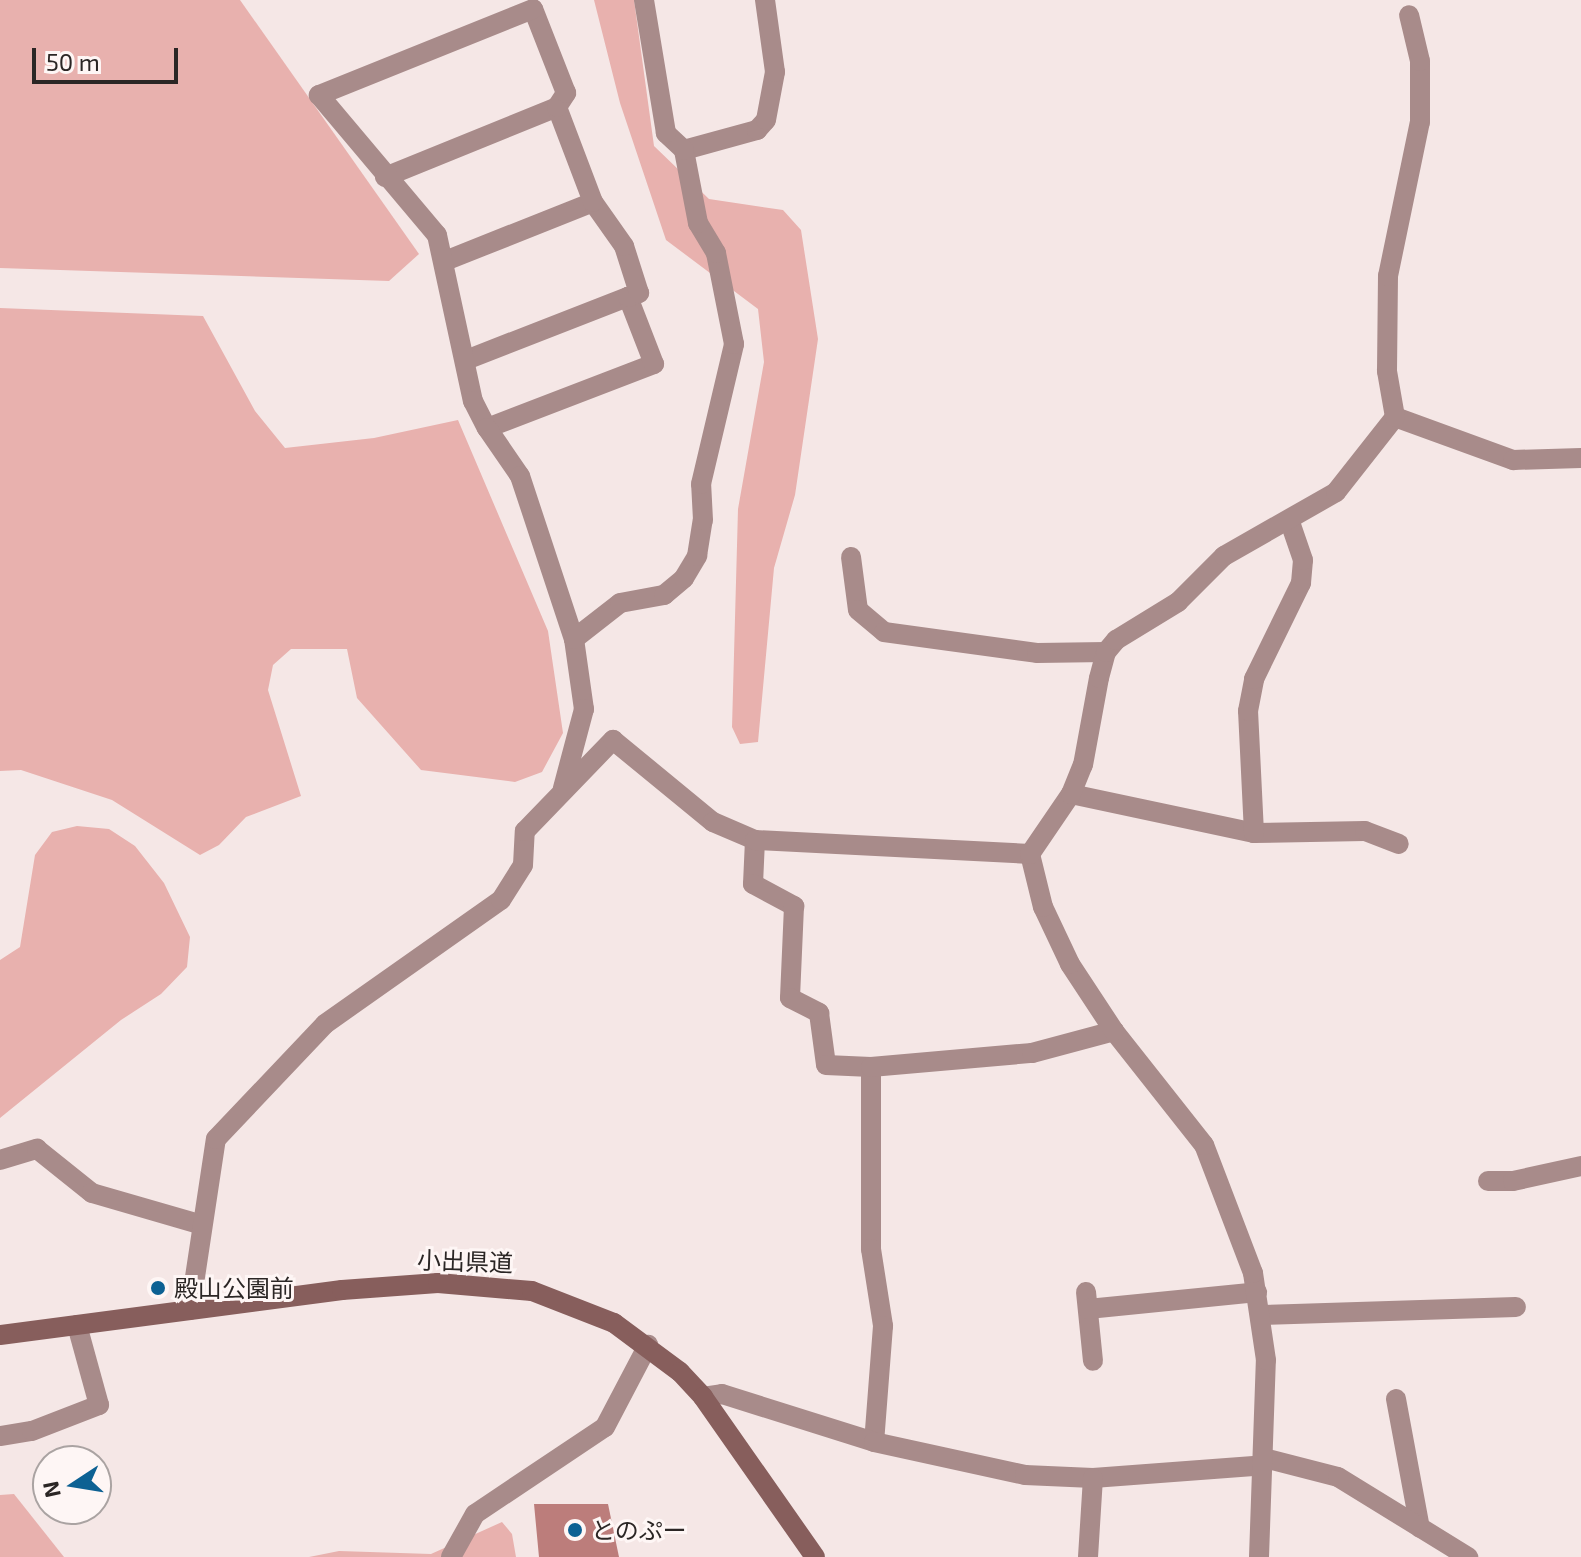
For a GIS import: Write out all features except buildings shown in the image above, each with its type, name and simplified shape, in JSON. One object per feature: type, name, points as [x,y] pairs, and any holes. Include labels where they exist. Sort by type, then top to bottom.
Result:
[{"type":"main road","name":"小出県道","points":[[0,1335],[369,1288],[504,1285],[574,1304],[648,1345],[703,1397],[815,1557]]},
{"type":"street","points":[[574,639],[620,603],[664,595],[684,578],[697,556],[703,520],[701,484],[734,344],[716,253],[698,223],[684,150],[666,133],[644,0]]},
{"type":"street","points":[[684,150],[757,130],[766,120],[775,72],[765,0]]},
{"type":"street","points":[[385,177],[557,107],[566,93],[533,9],[319,95],[385,177],[437,235],[473,401],[487,428],[520,476],[574,639],[584,709],[563,788]]},
{"type":"street","points":[[1259,1557],[1266,1360],[1257,1292],[1204,1145],[1114,1031],[1070,964],[1043,907],[1030,854],[1071,794],[1083,765],[1106,652],[1116,640],[1178,602],[1224,556],[1290,522],[1356,473],[1395,417],[1387,371],[1388,276],[1420,122],[1420,61],[1409,15]]},
{"type":"street","points":[[466,360],[639,293],[624,246],[593,202],[557,107]]},
{"type":"street","points":[[445,261],[593,202]]},
{"type":"street","points":[[487,428],[654,364],[628,297]]},
{"type":"street","points":[[1395,417],[1513,460],[1581,458]]},
{"type":"street","points":[[1254,833],[1248,711],[1254,679],[1301,583],[1303,560],[1290,522]]},
{"type":"street","points":[[851,557],[858,610],[884,632],[1037,653],[1106,652]]},
{"type":"street","points":[[190,1310],[199,1224],[216,1139],[325,1024],[501,900],[523,865],[525,831],[563,788],[613,740],[713,822],[755,840],[1030,854]]},
{"type":"street","points":[[1071,794],[1254,833],[1365,831],[1399,844]]},
{"type":"street","points":[[755,840],[753,884],[794,906],[790,998],[819,1013],[826,1065],[871,1067],[1032,1053],[1114,1031]]},
{"type":"street","points":[[871,1067],[871,1249],[883,1326],[874,1442]]},
{"type":"street","points":[[0,1160],[37,1149],[92,1193],[199,1224]]},
{"type":"street","points":[[1488,1181],[1513,1181],[1581,1166]]},
{"type":"street","points":[[1093,1361],[1087,1301],[1257,1292]]},
{"type":"street","points":[[1261,1315],[1516,1307]]},
{"type":"street","points":[[0,1436],[32,1431],[99,1405],[77,1325]]},
{"type":"street","points":[[451,1557],[475,1514],[605,1427],[648,1345]]},
{"type":"street","points":[[703,1397],[722,1394],[874,1442],[1025,1475],[1093,1478],[1264,1462],[1338,1477],[1468,1557]]},
{"type":"street","points":[[1396,1399],[1420,1528]]},
{"type":"street","points":[[1088,1557],[1093,1478]]},
{"type":"shaded area","points":[[0,0],[240,0],[419,254],[389,281],[0,268]]},
{"type":"shaded area","points":[[594,0],[634,0],[654,146],[709,199],[783,210],[801,230],[818,339],[795,495],[774,568],[758,742],[740,744],[732,727],[738,509],[764,362],[758,309],[666,240],[620,103]]},
{"type":"shaded area","points":[[0,308],[203,316],[255,411],[285,448],[374,438],[458,420],[548,631],[563,733],[542,772],[515,782],[421,770],[357,698],[347,649],[291,649],[273,665],[268,690],[301,796],[246,817],[219,845],[200,855],[112,800],[21,770],[0,771]]},
{"type":"shaded area","points":[[77,826],[109,829],[135,846],[164,883],[190,937],[187,967],[161,994],[121,1020],[0,1118],[0,960],[20,947],[35,855],[52,832]]},
{"type":"shaded area","points":[[14,1494],[32,1517],[32,1525],[39,1525],[64,1557],[0,1557],[0,1495]]},
{"type":"shaded area","name":"とのぷー","points":[[534,1504],[608,1504],[619,1557],[539,1557]]},
{"type":"shaded area","points":[[502,1522],[512,1534],[516,1557],[309,1557],[339,1551],[431,1554]]},
{"type":"place","name":"殿山公園前","points":[[158,1288]]},
{"type":"place","name":"とのぷー","points":[[575,1530]]}]
